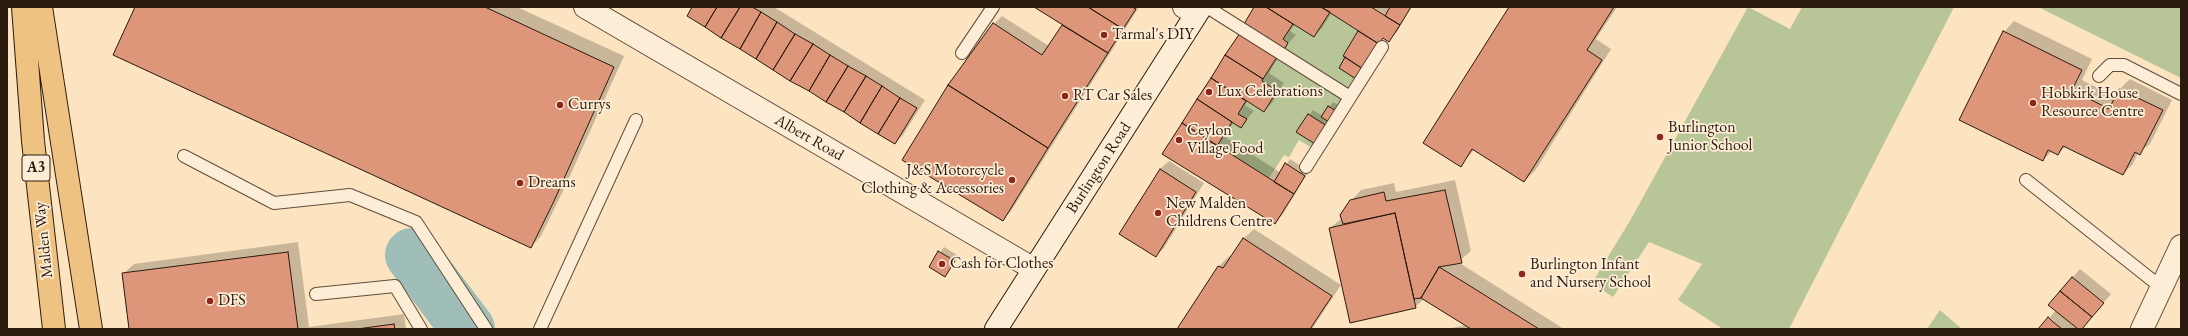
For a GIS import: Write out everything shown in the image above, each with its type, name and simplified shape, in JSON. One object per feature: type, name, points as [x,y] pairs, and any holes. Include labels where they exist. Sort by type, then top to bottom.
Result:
[{"type":"highway","name":"Malden Way","points":[[22,7],[33,141],[54,329]]},
{"type":"highway","name":"A3","points":[[41,7],[91,329]]},
{"type":"street","name":"Albert Road","points":[[585,7],[1034,269]]},
{"type":"street","name":"Burlington Road","points":[[996,329],[1197,9]]},
{"type":"street","points":[[2142,329],[2181,246]]},
{"type":"lane","points":[[962,54],[993,7]]},
{"type":"lane","points":[[1197,9],[1350,97]]},
{"type":"lane","points":[[1306,167],[1382,47]]},
{"type":"lane","points":[[2099,76],[2110,65],[2124,65],[2181,94]]},
{"type":"lane","points":[[540,329],[636,120]]},
{"type":"lane","points":[[184,156],[274,203],[350,195],[416,222],[486,329]]},
{"type":"lane","points":[[2026,180],[2162,288]]},
{"type":"lane","points":[[316,294],[395,286],[421,329]]},
{"type":"green space","points":[[1748,7],[1790,29],[1802,7],[1954,7],[1789,329],[1723,329],[1678,300],[1702,264],[1649,242],[1613,297],[1592,283],[1631,219]]},
{"type":"green space","points":[[2038,7],[2181,7],[2181,78]]},
{"type":"green space","points":[[1330,12],[1358,31],[1343,56],[1363,69],[1349,91],[1284,50],[1288,43],[1283,39],[1293,24],[1314,37]]},
{"type":"green space","points":[[1277,57],[1344,99],[1312,148],[1299,140],[1289,157],[1284,155],[1269,178],[1217,146],[1232,122],[1246,119],[1238,114],[1246,101],[1264,112],[1277,91],[1262,81]]},
{"type":"green space","points":[[1940,310],[1962,329],[1927,329]]},
{"type":"building","points":[[135,7],[485,7],[614,67],[554,201],[531,248],[113,55]]},
{"type":"building","points":[[692,7],[717,7],[705,27],[687,16]]},
{"type":"building","points":[[717,7],[740,7],[721,38],[705,27]]},
{"type":"building","points":[[740,7],[752,7],[761,12],[740,49],[721,38]]},
{"type":"building","points":[[1034,7],[1088,7],[1123,29],[1108,53]]},
{"type":"building","points":[[1088,7],[1132,7],[1136,9],[1123,29]]},
{"type":"building","points":[[1254,7],[1266,7],[1293,24],[1283,39],[1288,43],[1284,50],[1244,24]]},
{"type":"building","points":[[1266,7],[1321,7],[1330,12],[1314,37]]},
{"type":"building","points":[[1321,7],[1371,7],[1400,25],[1389,42],[1383,38],[1379,44]]},
{"type":"building","points":[[1390,7],[1411,7],[1400,25],[1385,16]]},
{"type":"building","points":[[1509,7],[1614,7],[1587,50],[1602,60],[1524,182],[1472,149],[1461,167],[1423,143]]},
{"type":"building","points":[[761,12],[777,22],[756,59],[740,49]]},
{"type":"building","points":[[777,22],[795,34],[773,70],[756,59]]},
{"type":"building","points":[[993,23],[1042,55],[1062,25],[1108,53],[1048,148],[948,85]]},
{"type":"building","points":[[1358,31],[1379,44],[1363,69],[1343,56]]},
{"type":"building","name":"Hobkirk House Resource Centre","points":[[2003,31],[2082,70],[2072,90],[2109,109],[2119,89],[2163,110],[2140,155],[2135,152],[2123,175],[2063,146],[2058,155],[2048,150],[2043,161],[1959,120]]},
{"type":"building","points":[[1240,33],[1277,57],[1263,79],[1225,55]]},
{"type":"building","points":[[795,34],[813,44],[790,81],[773,70]]},
{"type":"building","points":[[813,44],[830,55],[809,91],[790,81]]},
{"type":"building","points":[[830,55],[848,66],[826,102],[809,91]]},
{"type":"building","points":[[1225,55],[1263,79],[1262,81],[1277,91],[1264,112],[1211,78]]},
{"type":"building","points":[[1345,57],[1363,69],[1356,79],[1339,68]]},
{"type":"building","points":[[848,66],[866,76],[844,112],[826,102]]},
{"type":"building","points":[[866,76],[882,86],[860,123],[844,112]]},
{"type":"building","points":[[1211,78],[1246,101],[1238,114],[1247,119],[1241,128],[1197,99]]},
{"type":"building","points":[[948,85],[1048,148],[1003,221],[902,160]]},
{"type":"building","points":[[882,86],[900,98],[878,134],[860,123]]},
{"type":"building","points":[[900,98],[917,108],[895,144],[878,134]]},
{"type":"building","points":[[1197,99],[1232,122],[1217,146],[1182,123]]},
{"type":"building","points":[[1328,106],[1336,111],[1329,122],[1321,117]]},
{"type":"building","points":[[1308,114],[1327,126],[1315,144],[1296,132]]},
{"type":"building","points":[[1182,123],[1294,194],[1275,224],[1162,154]]},
{"type":"building","points":[[1285,163],[1305,176],[1294,194],[1274,182]]},
{"type":"building","name":"New Malden Childrens Centre","points":[[1160,169],[1196,192],[1156,257],[1119,234]]},
{"type":"building","points":[[1445,190],[1462,263],[1439,267],[1421,298],[1414,299],[1395,213],[1343,224],[1340,215],[1350,200],[1384,192],[1386,201]]},
{"type":"building","points":[[1395,213],[1416,308],[1350,323],[1329,228]]},
{"type":"building","points":[[1243,238],[1332,296],[1310,329],[1177,329],[1218,266],[1223,268]]},
{"type":"building","name":"Cash for Clothes","points":[[938,251],[955,261],[945,277],[929,267]]},
{"type":"building","name":"DFS","points":[[288,252],[298,329],[129,329],[122,273]]},
{"type":"building","points":[[1439,267],[1539,329],[1471,329],[1421,298]]},
{"type":"building","points":[[2072,277],[2104,303],[2092,317],[2060,291]]},
{"type":"building","points":[[2060,291],[2092,317],[2082,329],[2078,329],[2048,305]]},
{"type":"building","points":[[2048,317],[2053,322],[2062,329],[2038,329]]},
{"type":"building","points":[[394,324],[395,329],[357,329]]},
{"type":"waterway","points":[[412,255],[468,329]]},
{"type":"place","name":"Tarmal's DIY","points":[[1104,35]]},
{"type":"place","name":"Lux Celebrations","points":[[1209,92]]},
{"type":"place","name":"RT Car Sales","points":[[1065,96]]},
{"type":"place","name":"Hobkirk House Resource Centre","points":[[2033,103]]},
{"type":"place","name":"Currys","points":[[560,105]]},
{"type":"place","name":"Burlington Junior School","points":[[1660,137]]},
{"type":"place","name":"Ceylon Village Food","points":[[1179,140]]},
{"type":"place","name":"J&S Motorcycle Clothing & Accessories","points":[[1012,180]]},
{"type":"place","name":"Dreams","points":[[520,183]]},
{"type":"place","name":"New Malden Childrens Centre","points":[[1158,213]]},
{"type":"place","name":"Cash for Clothes","points":[[942,264]]},
{"type":"place","name":"Burlington Infant and Nursery School","points":[[1522,274]]},
{"type":"place","name":"DFS","points":[[210,301]]}]
